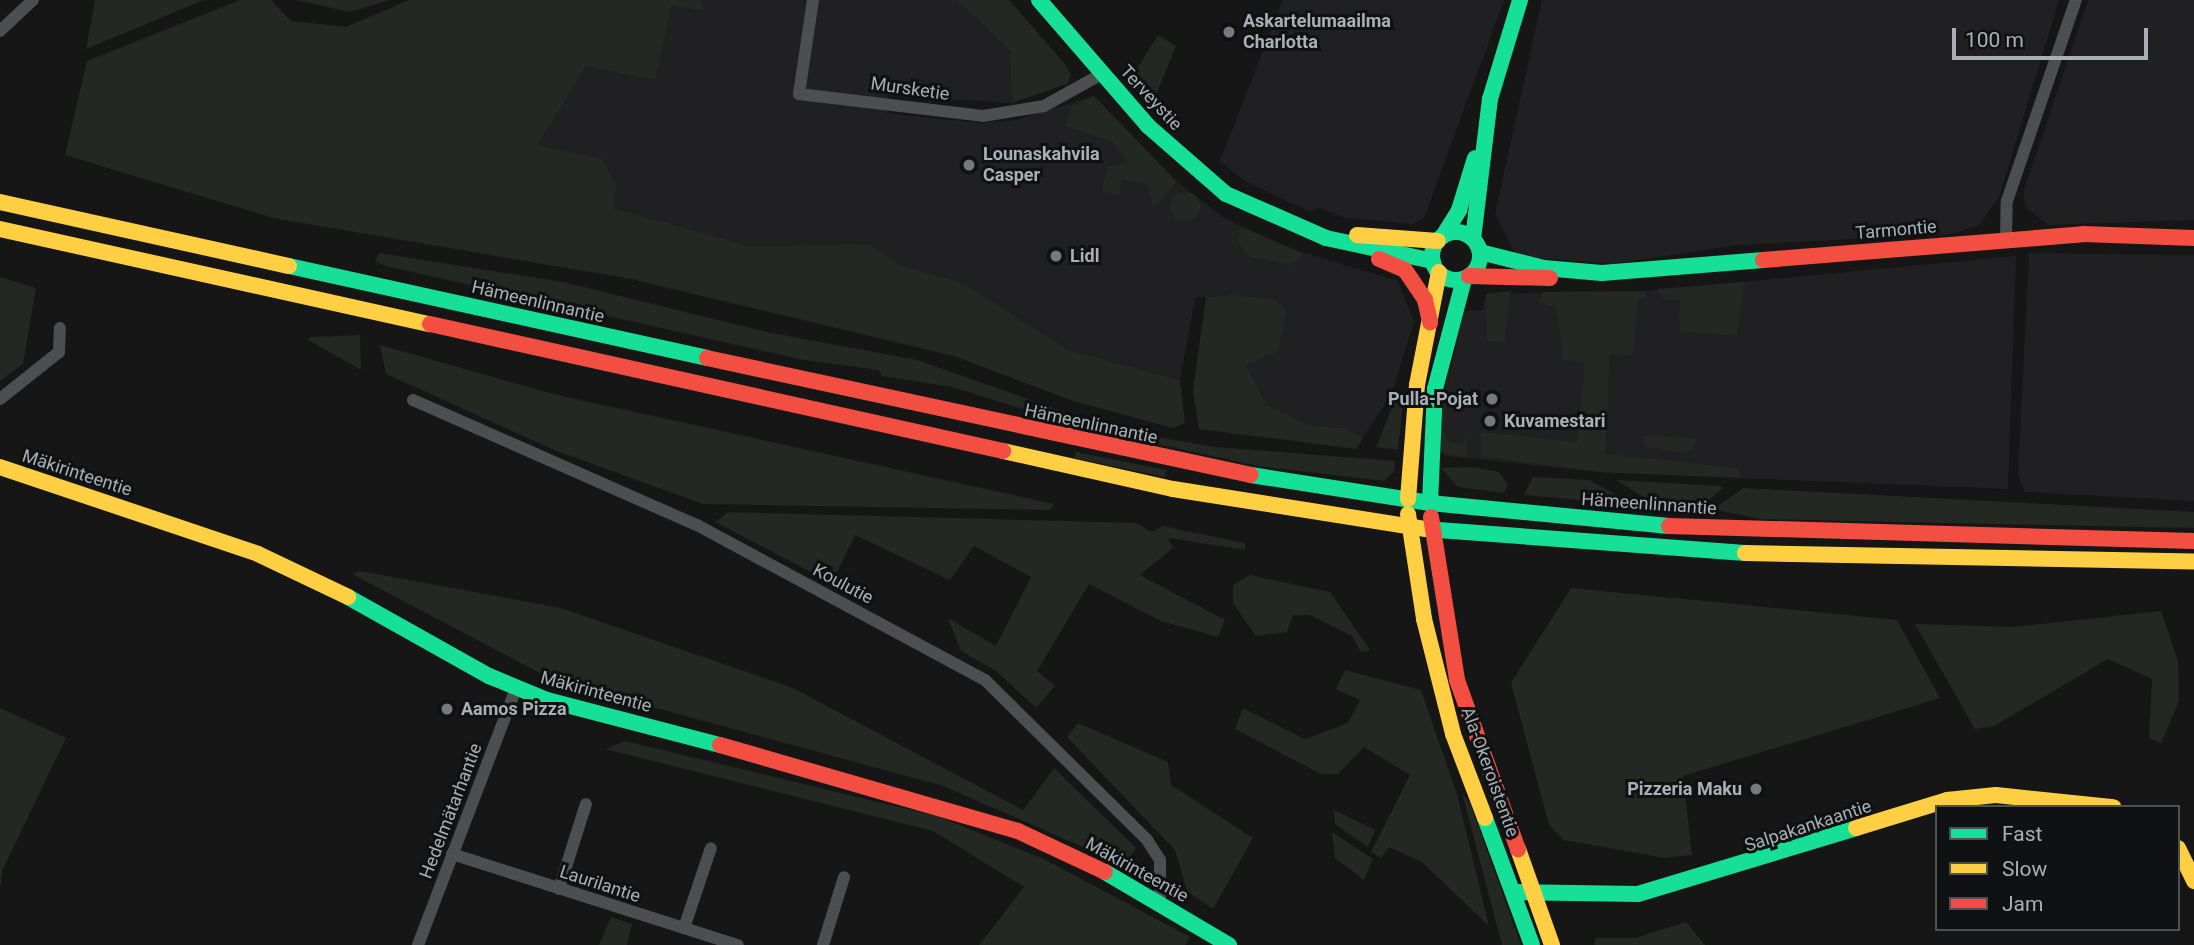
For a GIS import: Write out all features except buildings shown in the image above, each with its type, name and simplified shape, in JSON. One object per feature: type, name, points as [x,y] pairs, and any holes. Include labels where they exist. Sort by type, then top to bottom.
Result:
[{"type":"main road","name":"Terveystie","points":[[1039,0],[1102,74],[1189,165],[1254,210],[1317,244],[1405,270],[1426,300],[1430,326]]},
{"type":"main road","points":[[1487,121],[1521,0]]},
{"type":"main road","name":"Ala-Okeroistentie","points":[[1487,121],[1459,210],[1440,239],[1430,326],[1416,385],[1408,499],[1409,526],[1445,708],[1532,945]]},
{"type":"main road","name":"Ala-Okeroistentie","points":[[1487,121],[1477,245],[1435,389],[1431,530],[1457,680],[1552,945]]},
{"type":"main road","name":"Hämeenlinnantie","points":[[0,202],[1184,464],[1430,503],[1733,529],[2194,541]]},
{"type":"main road","name":"Terveystie","points":[[1254,210],[1360,235],[1440,239],[1462,233],[1477,245]]},
{"type":"main road","name":"Terveystie","points":[[1254,210],[1326,238],[1436,266],[1466,278]]},
{"type":"main road","points":[[0,229],[1160,486],[1431,530],[1726,553],[2194,562]]},
{"type":"main road","name":"Tarmontie","points":[[1466,278],[1602,272],[2083,234],[2194,238]]},
{"type":"main road","name":"Tarmontie","points":[[1477,245],[1544,268],[1602,272]]},
{"type":"main road","name":"Mäkirinteentie","points":[[0,467],[258,554],[516,689],[995,823],[1098,868],[1229,945]]},
{"type":"main road","name":"Salpakankaantie","points":[[1514,892],[1638,894],[1947,800],[1996,795],[2094,805]]},
{"type":"main road","points":[[2180,852],[2194,881]]},
{"type":"street","points":[[0,31],[33,0]]},
{"type":"street","name":"Mursketie","points":[[813,0],[799,94],[984,116],[1044,106],[1102,74]]},
{"type":"street","points":[[2006,240],[2007,201],[2076,0]]},
{"type":"street","points":[[0,399],[59,352],[60,328]]},
{"type":"street","name":"Koulutie","points":[[413,400],[697,525],[985,680],[1147,840],[1160,860],[1160,905]]},
{"type":"street","name":"Hedelmätarhantie","points":[[418,945],[516,689]]},
{"type":"street","points":[[559,889],[586,804]]},
{"type":"street","points":[[684,928],[711,848]]},
{"type":"street","name":"Laurilantie","points":[[452,854],[738,945]]},
{"type":"street","points":[[823,945],[844,877]]},
{"type":"shaded area","points":[[95,0],[204,0],[86,49]]},
{"type":"shaded area","points":[[240,0],[271,0],[291,21],[346,27],[409,0],[702,0],[704,11],[671,6],[655,80],[586,66],[538,145],[602,159],[616,184],[613,208],[749,246],[869,244],[900,265],[963,283],[1069,350],[1180,380],[1185,423],[1173,428],[1073,401],[954,356],[631,279],[273,218],[65,155],[87,61]]},
{"type":"shaded area","points":[[295,0],[390,0],[350,12]]},
{"type":"shaded area","points":[[702,0],[957,0],[1010,53],[1012,103],[888,96],[887,113],[980,123],[1016,120],[1094,96],[1177,182],[1224,218],[1285,247],[1398,281],[1414,322],[1392,392],[1363,438],[1345,428],[1309,425],[1267,405],[1246,365],[1230,295],[1195,298],[1180,380],[1069,350],[963,283],[900,265],[869,244],[749,246],[612,208],[538,145],[586,66],[671,6],[704,11]]},
{"type":"shaded area","points":[[957,0],[1009,0],[1064,63],[1071,75],[1067,84],[1012,103],[1010,52]]},
{"type":"shaded area","points":[[1283,0],[1504,0],[1424,218],[1413,224],[1345,218],[1319,208],[1310,212],[1243,180],[1220,161]]},
{"type":"shaded area","points":[[1542,0],[2059,0],[1999,197],[1979,225],[1952,234],[1739,245],[1611,264],[1516,256],[1495,214]]},
{"type":"shaded area","points":[[2088,0],[2194,0],[2194,220],[2048,225],[2025,207],[2024,190]]},
{"type":"shaded area","points":[[1158,35],[1176,46],[1154,100],[1131,78]]},
{"type":"shaded area","points":[[1094,96],[1177,182],[1153,209],[1148,185],[1122,179],[1119,195],[1102,191],[1108,167],[1128,162],[1113,142],[1065,126],[1072,106]]},
{"type":"shaded area","points":[[1185,192],[1196,196],[1200,207],[1196,218],[1185,222],[1174,218],[1170,207],[1174,196]]},
{"type":"shaded area","points":[[1242,227],[1302,253],[1301,258],[1291,265],[1248,256],[1238,243]]},
{"type":"shaded area","points":[[379,253],[563,282],[767,332],[917,360],[1116,430],[1215,447],[1395,461],[1394,472],[1384,481],[1258,466],[1088,429],[952,387],[882,376],[879,370],[804,360],[389,267],[375,262]]},
{"type":"shaded area","points":[[2029,253],[2194,255],[2194,501],[2025,492],[2018,474]]},
{"type":"shaded area","points":[[2016,256],[2008,489],[1600,472],[1445,456],[1437,434],[1463,311],[1483,310],[1486,294],[1646,291]]},
{"type":"shaded area","points":[[0,277],[36,288],[23,364],[0,381]]},
{"type":"shaded area","points":[[1744,282],[1737,336],[1679,332],[1680,300],[1662,299],[1657,289]]},
{"type":"shaded area","points":[[1511,291],[1504,342],[1487,341],[1486,294]]},
{"type":"shaded area","points":[[1646,291],[1647,298],[1639,298],[1632,356],[1610,354],[1605,454],[1738,468],[1741,478],[1600,472],[1481,456],[1481,432],[1577,442],[1585,362],[1563,360],[1558,315],[1553,306],[1539,303],[1543,292]]},
{"type":"shaded area","points":[[1230,295],[1275,299],[1286,312],[1278,351],[1246,365],[1267,405],[1309,425],[1345,428],[1363,438],[1356,449],[1199,429],[1193,390],[1206,297]]},
{"type":"shaded area","points":[[360,335],[361,370],[308,340],[310,337]]},
{"type":"shaded area","points":[[380,345],[553,394],[1054,504],[1050,510],[703,504],[554,450],[386,374]]},
{"type":"shaded area","points":[[1452,346],[1443,429],[1448,441],[1462,445],[1467,437],[1467,458],[1437,452]]},
{"type":"shaded area","points":[[1398,393],[1404,393],[1398,450],[1376,447]]},
{"type":"shaded area","points":[[1642,435],[1697,438],[1693,450],[1683,453],[1646,447]]},
{"type":"shaded area","points":[[1076,452],[1166,470],[1165,477],[1074,458]]},
{"type":"shaded area","points":[[1474,467],[1499,472],[1508,485],[1504,493],[1458,487],[1441,468]]},
{"type":"shaded area","points":[[1533,477],[1589,480],[1635,505],[1524,495]]},
{"type":"shaded area","points":[[1616,480],[1723,488],[1703,505],[1653,503]]},
{"type":"shaded area","points":[[1744,488],[2194,512],[2194,528],[1759,519],[1713,509]]},
{"type":"shaded area","points":[[728,512],[1136,523],[1152,532],[1162,526],[1245,543],[1246,550],[1168,538],[1173,548],[1140,575],[1225,620],[1218,637],[1161,621],[1089,584],[1037,671],[1055,686],[1036,708],[996,671],[961,651],[948,618],[996,646],[1031,577],[974,546],[950,580],[855,535],[832,583],[715,522]]},
{"type":"shaded area","points":[[360,571],[561,608],[793,688],[1023,810],[1054,768],[1136,848],[1124,865],[943,786],[553,680],[352,574]]},
{"type":"shaded area","points":[[1250,575],[1330,592],[1370,650],[1361,652],[1352,636],[1310,615],[1293,615],[1287,632],[1256,636],[1233,603],[1233,585]]},
{"type":"shaded area","points":[[1571,588],[1897,620],[1940,698],[1683,776],[1692,855],[1665,858],[1564,840],[1549,825],[1511,683]]},
{"type":"shaded area","points":[[2161,611],[2178,661],[2179,701],[2161,743],[2149,738],[2152,679],[2108,659],[1994,726],[1975,729],[1915,624],[2014,627]]},
{"type":"shaded area","points":[[1345,670],[1421,690],[1457,794],[1489,926],[1422,862],[1389,847],[1381,858],[1371,852],[1410,775],[1364,747],[1338,774],[1321,774],[1235,729],[1243,708],[1305,739],[1348,723],[1360,700],[1336,689]]},
{"type":"shaded area","points":[[0,708],[66,738],[3,869],[0,889]]},
{"type":"shaded area","points":[[1078,723],[1168,762],[1171,785],[1253,838],[1213,909],[1187,891],[1175,850],[1067,737]]},
{"type":"shaded area","points":[[625,741],[940,817],[1046,860],[1190,937],[1185,945],[979,945],[1024,887],[933,831],[605,749]]},
{"type":"shaded area","points":[[1462,793],[1470,803],[1521,945],[1502,945]]},
{"type":"shaded area","points":[[1334,810],[1375,830],[1368,847],[1335,824]]},
{"type":"shaded area","points":[[1332,832],[1373,859],[1364,880],[1335,858]]},
{"type":"shaded area","points":[[611,917],[632,924],[627,945],[599,945]]},
{"type":"shaded area","points":[[1686,922],[1705,945],[1595,945],[1595,938],[1635,938]]},
{"type":"traffic: fast","points":[[1039,0],[1148,126],[1226,194],[1326,238],[1433,261]]},
{"type":"traffic: fast","points":[[1473,239],[1490,99],[1520,0]]},
{"type":"traffic: fast","points":[[1443,236],[1459,210],[1475,158]]},
{"type":"traffic: fast","points":[[1456,232],[1473,239],[1480,256],[1473,273],[1456,280],[1439,273],[1432,256],[1439,239],[1456,232]]},
{"type":"traffic: fast","points":[[1480,252],[1544,268],[1602,273],[1763,260]]},
{"type":"traffic: fast","points":[[289,266],[707,358]]},
{"type":"traffic: fast","points":[[1430,503],[1435,389],[1464,279]]},
{"type":"traffic: fast","points":[[1251,475],[1430,503],[1669,526]]},
{"type":"traffic: fast","points":[[1425,529],[1745,553]]},
{"type":"traffic: fast","points":[[348,597],[489,676],[547,700],[720,745]]},
{"type":"traffic: fast","points":[[1485,818],[1532,945]]},
{"type":"traffic: fast","points":[[1514,892],[1638,894],[1856,828]]},
{"type":"traffic: fast","points":[[1105,872],[1229,945]]},
{"type":"traffic: slow","points":[[0,202],[289,266]]},
{"type":"traffic: slow","points":[[0,229],[430,324]]},
{"type":"traffic: slow","points":[[1357,235],[1438,241]]},
{"type":"traffic: slow","points":[[1408,499],[1417,385],[1439,272]]},
{"type":"traffic: slow","points":[[1003,451],[1173,489],[1425,529]]},
{"type":"traffic: slow","points":[[0,467],[258,554],[348,597]]},
{"type":"traffic: slow","points":[[1408,514],[1424,619],[1453,734],[1485,818]]},
{"type":"traffic: slow","points":[[1745,553],[2194,562]]},
{"type":"traffic: slow","points":[[1856,828],[1947,800],[1996,795],[2094,805]]},
{"type":"traffic: slow","points":[[1518,849],[1552,945]]},
{"type":"traffic: slow","points":[[2180,852],[2194,881]]},
{"type":"traffic: jam","points":[[1763,260],[2083,234],[2194,238]]},
{"type":"traffic: jam","points":[[1379,259],[1405,270],[1425,300],[1430,322]]},
{"type":"traffic: jam","points":[[1469,276],[1550,278]]},
{"type":"traffic: jam","points":[[430,324],[1003,451]]},
{"type":"traffic: jam","points":[[707,358],[1251,475]]},
{"type":"traffic: jam","points":[[1431,517],[1457,680],[1518,849]]},
{"type":"traffic: jam","points":[[1669,526],[2194,541]]},
{"type":"traffic: jam","points":[[720,745],[1018,831],[1105,872]]},
{"type":"place","name":"Askartelumaailma Charlotta","points":[[1229,32]]},
{"type":"place","name":"Lounaskahvila Casper","points":[[969,165]]},
{"type":"place","name":"Lidl","points":[[1056,256]]},
{"type":"place","name":"Pulla-Pojat","points":[[1492,399]]},
{"type":"place","name":"Kuvamestari","points":[[1490,421]]},
{"type":"place","name":"Aamos Pizza","points":[[447,709]]},
{"type":"place","name":"Pizzeria Maku","points":[[1756,789]]}]
